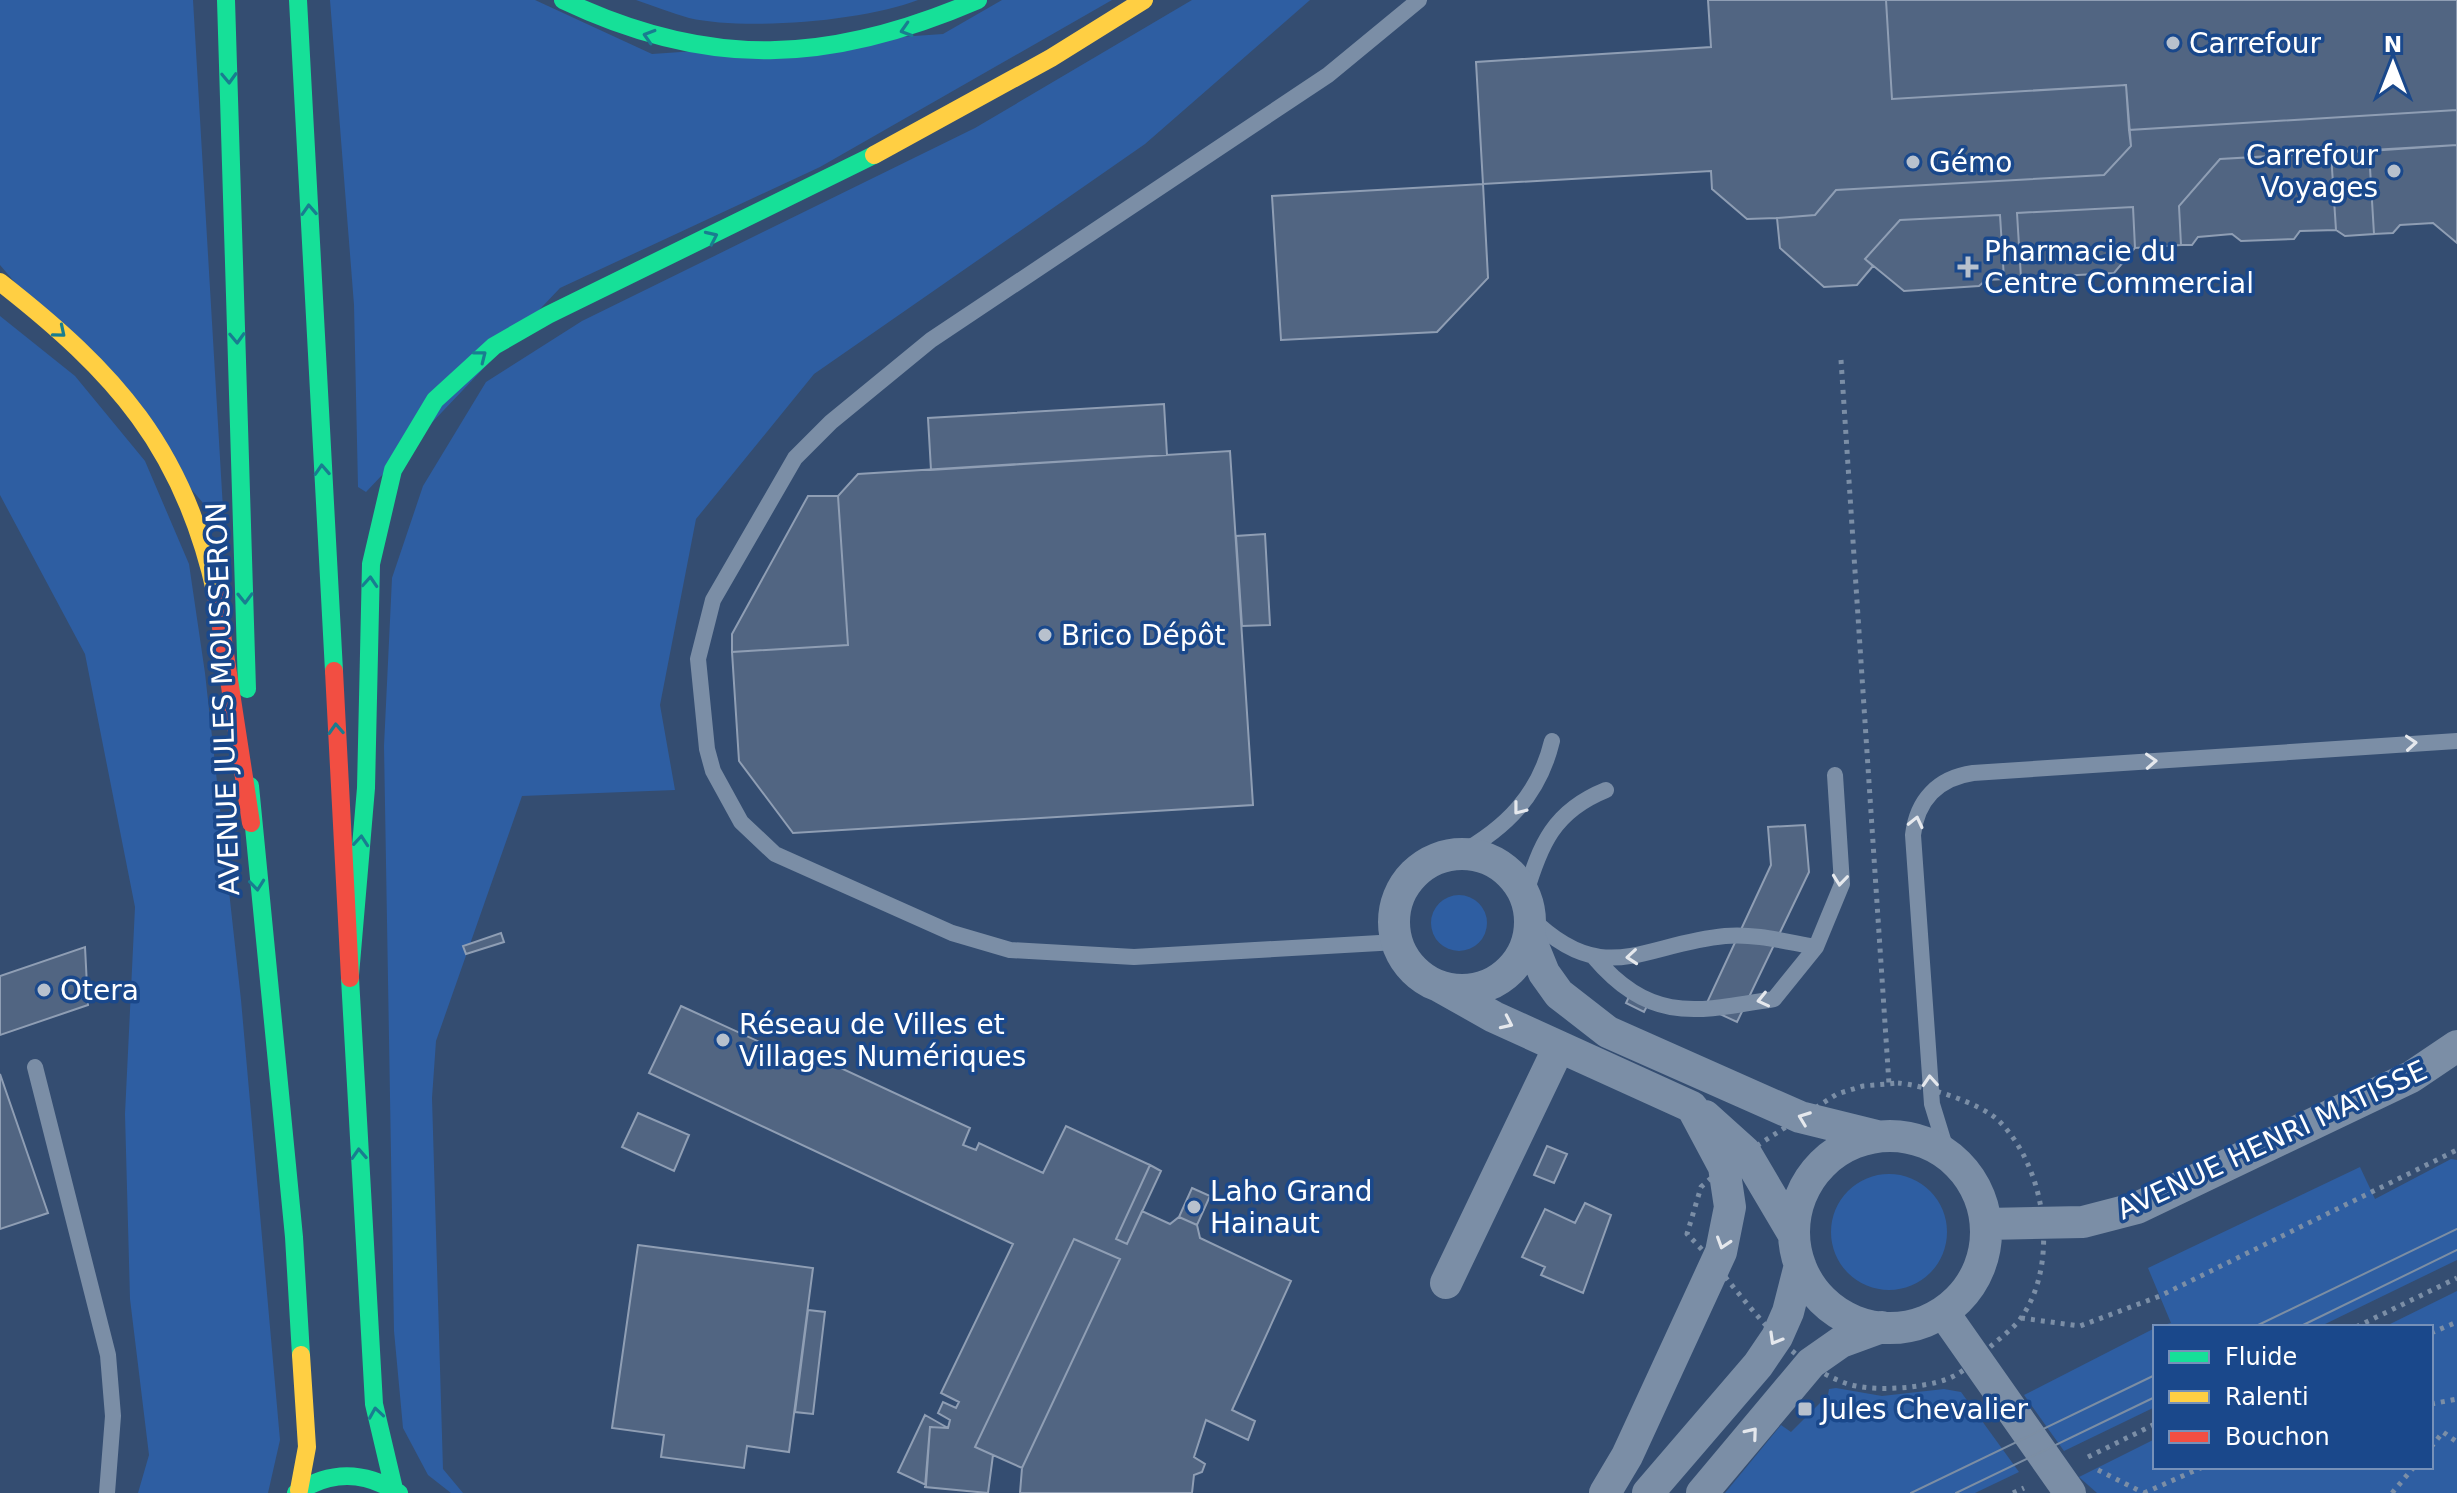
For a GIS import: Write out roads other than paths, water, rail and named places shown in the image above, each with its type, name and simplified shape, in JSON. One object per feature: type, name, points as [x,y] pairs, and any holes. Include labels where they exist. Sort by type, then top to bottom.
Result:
[{"type":"main road","name":"AVENUE JULES MOUSSERON","points":[[226,0],[251,823],[295,1253],[307,1447],[297,1491]]},
{"type":"main road","points":[[298,0],[374,1404],[397,1491]]},
{"type":"main road","points":[[563,0],[602,19],[666,41],[737,51],[777,51],[816,49],[886,36],[978,0]]},
{"type":"main road","points":[[350,975],[366,788],[371,564],[393,470],[435,400],[494,346],[548,315],[770,209],[888,148],[1051,58],[1144,0]]},
{"type":"main road","points":[[0,282],[73,342],[119,390],[155,436],[187,497],[216,597],[251,823]]},
{"type":"main road","points":[[297,1491],[319,1479],[341,1474],[364,1475],[397,1491]]},
{"type":"street","points":[[1459,854],[1495,862],[1510,873],[1528,917],[1544,973],[1559,994],[1593,1023],[1800,1117],[1880,1136],[1921,1141],[1948,1156],[1971,1180],[1986,1224],[1979,1269],[1960,1297],[1943,1312],[1913,1325],[1882,1327],[1860,1323],[1832,1308],[1816,1293],[1797,1250],[1735,1160],[1692,1107],[1559,1047],[1416,972],[1397,942],[1395,914],[1410,879],[1432,861],[1459,854]]},
{"type":"street","points":[[1439,986],[1467,990],[1495,981],[1517,962],[1528,917]]},
{"type":"street","name":"AVENUE HENRI MATISSE","points":[[1986,1224],[2045,1224],[2102,1219],[2137,1208],[2411,1077],[2457,1046]]},
{"type":"street","points":[[1446,1283],[1559,1047]]},
{"type":"street","points":[[1648,1493],[1758,1365],[1777,1337],[1788,1312],[1797,1250],[1798,1203],[1814,1173],[1838,1150],[1880,1136]]},
{"type":"street","points":[[1605,1493],[1627,1456],[1716,1263],[1730,1218],[1735,1160]]},
{"type":"street","points":[[1943,1312],[2070,1493]]},
{"type":"street","points":[[1702,1493],[1811,1363],[1841,1342],[1882,1327]]},
{"type":"lane","points":[[1397,942],[1134,957],[1010,950],[971,941],[775,854],[750,834],[730,806],[713,771],[705,735],[698,659],[713,600],[783,474],[811,440],[931,340],[1328,75],[1419,0]]},
{"type":"lane","points":[[1459,854],[1512,818],[1544,769],[1552,741]]},
{"type":"lane","points":[[1948,1156],[1934,1118],[1930,1086],[1913,835],[1920,808],[1936,787],[1960,775],[1973,773],[2457,741]]},
{"type":"lane","points":[[1593,956],[1617,983],[1669,1008],[1702,1011],[1774,999],[1816,947],[1842,884],[1835,775]]},
{"type":"lane","points":[[1606,790],[1575,804],[1552,829],[1535,863],[1528,917],[1553,939],[1593,956],[1631,958],[1703,940],[1744,935],[1816,947]]},
{"type":"lane","points":[[35,1067],[108,1355],[113,1416],[107,1493]]},
{"type":"tram line","points":[[2258,1325],[2457,1229]]},
{"type":"tram line","points":[[2303,1325],[2457,1250]]},
{"type":"tram line","points":[[1911,1493],[2153,1376]]},
{"type":"tram line","points":[[1956,1493],[2153,1398]]},
{"type":"place","name":"Carrefour","points":[[2173,43]]},
{"type":"place","name":"Gémo","points":[[1913,162]]},
{"type":"place","name":"Carrefour Voyages","points":[[2394,171]]},
{"type":"place","name":"Pharmacie du Centre Commercial","points":[[1968,267]]},
{"type":"place","name":"Brico Dépôt","points":[[1045,635]]},
{"type":"place","name":"Otera","points":[[44,990]]},
{"type":"place","name":"Réseau de Villes et Villages Numériques","points":[[723,1040]]},
{"type":"place","name":"Laho Grand Hainaut","points":[[1194,1207]]},
{"type":"place","name":"Jules Chevalier","points":[[1805,1409]]}]
